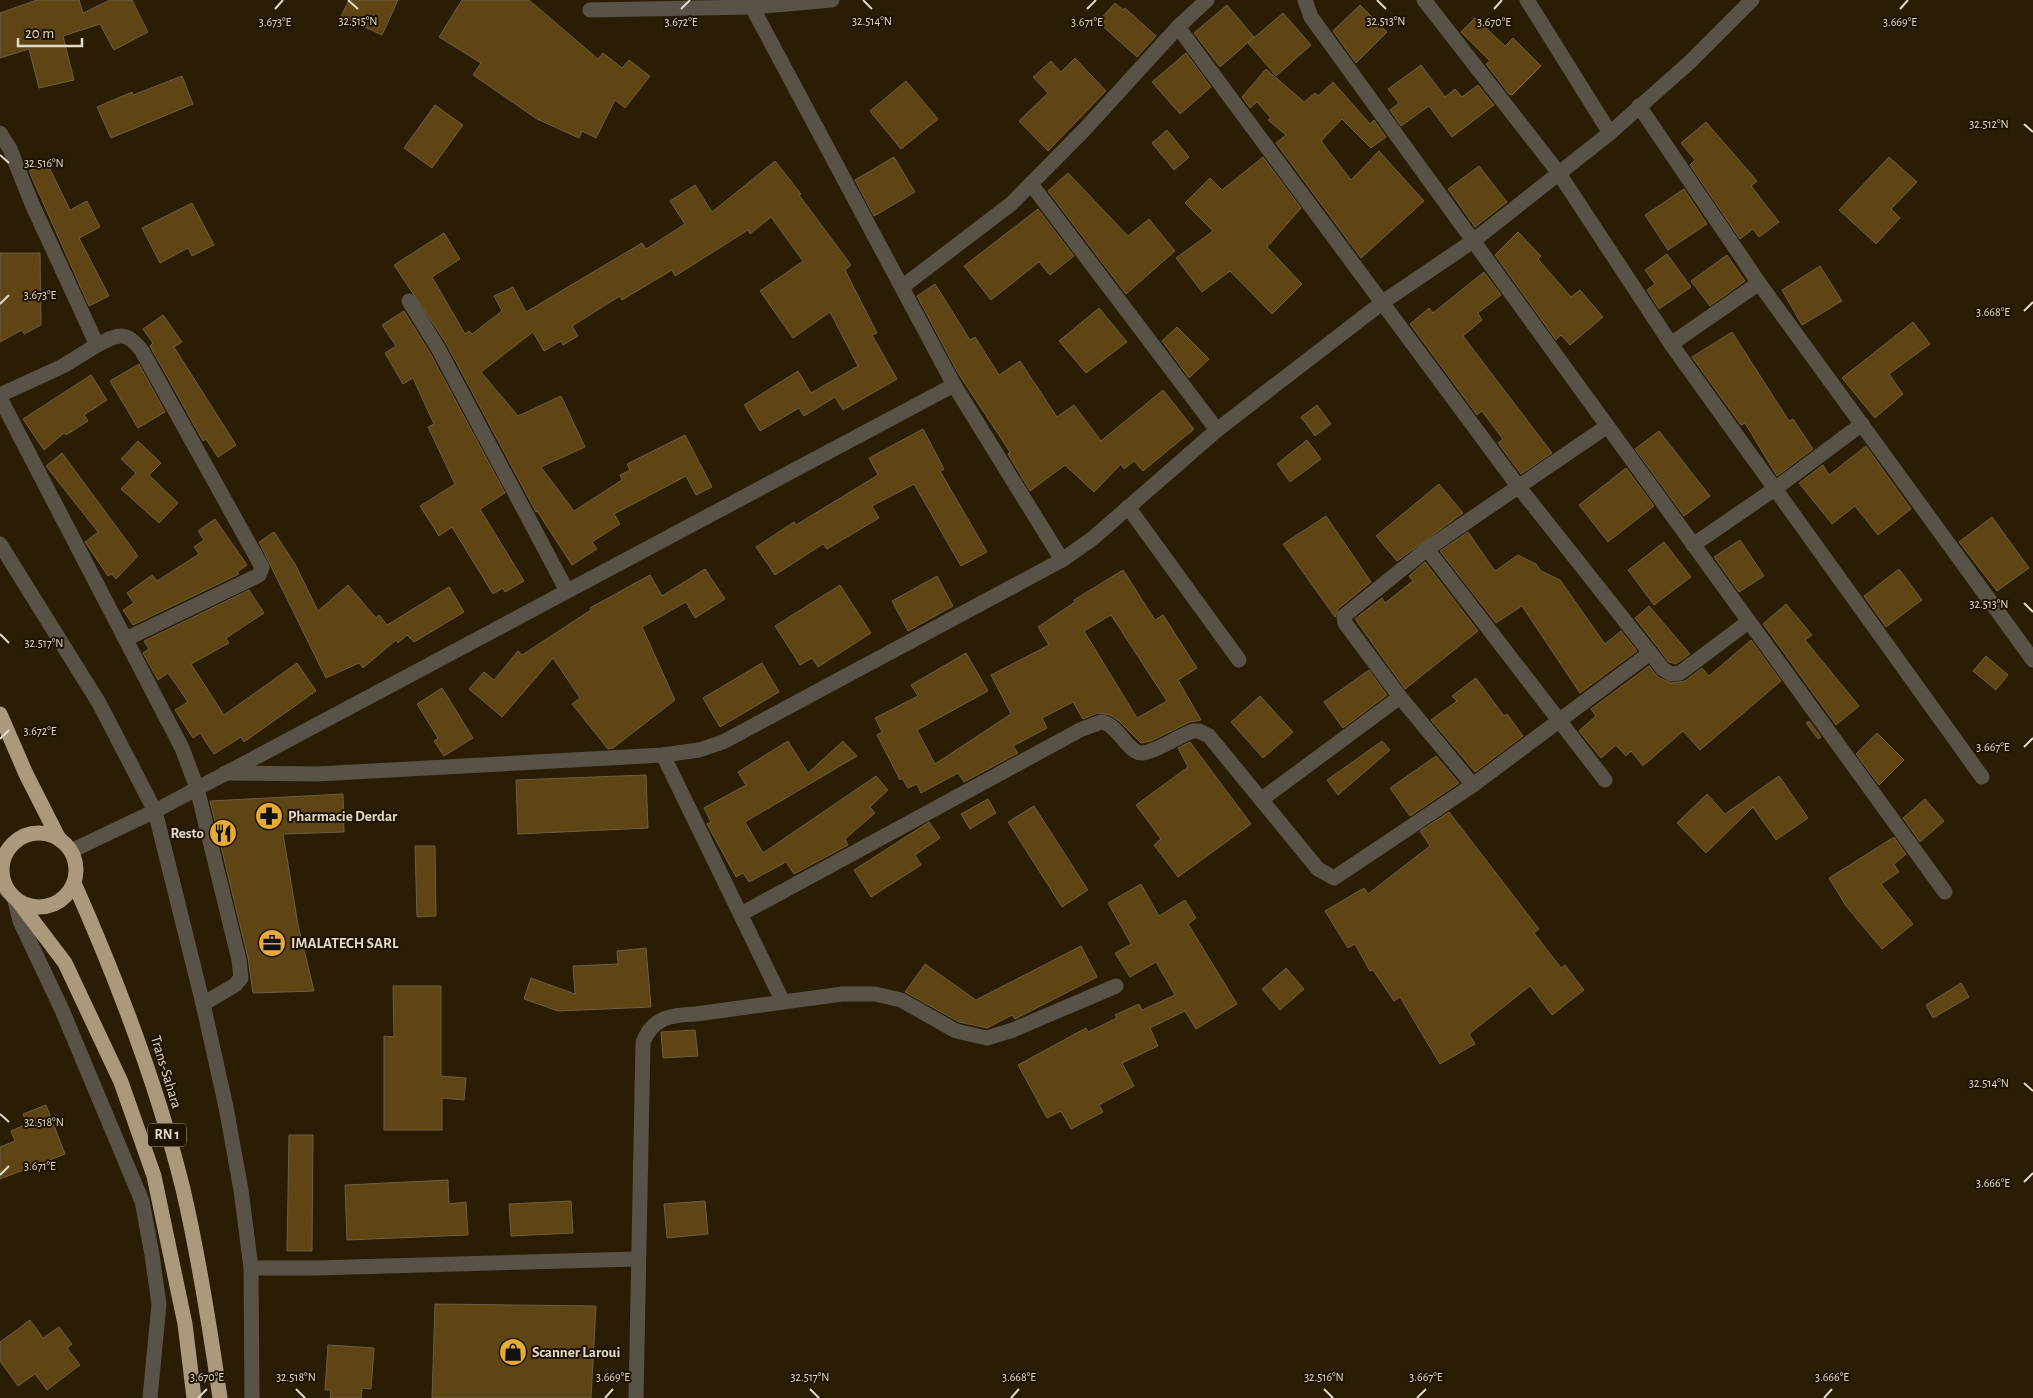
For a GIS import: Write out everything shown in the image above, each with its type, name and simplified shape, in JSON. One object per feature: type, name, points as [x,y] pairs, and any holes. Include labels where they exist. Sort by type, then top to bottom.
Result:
[{"type":"highway","points":[[0,714],[26,774],[59,839],[71,851],[76,867],[74,883],[70,892],[55,904],[36,907],[11,894],[2,877],[1,861],[8,849],[22,837],[41,833],[59,839]]},
{"type":"highway","name":"Trans-Sahara","points":[[74,883],[108,960],[136,1033],[182,1188],[198,1259],[220,1398]]},
{"type":"highway","name":"RN 1","points":[[11,894],[65,963],[121,1082],[156,1185],[185,1324],[194,1398]]},
{"type":"street","points":[[590,10],[708,4],[752,7],[832,0]]},
{"type":"street","points":[[902,287],[1005,209],[1086,129],[1178,27],[1207,0]]},
{"type":"street","points":[[1305,0],[1311,18],[1945,892]]},
{"type":"street","points":[[1424,0],[1558,172],[1671,344],[1982,777]]},
{"type":"street","points":[[1528,0],[1610,133]]},
{"type":"street","points":[[225,773],[316,774],[663,755],[699,750],[723,742],[1062,560],[1092,539],[1217,430],[1383,302],[1473,241],[1558,172],[1610,133],[1690,62],[1748,2]]},
{"type":"street","points":[[752,7],[954,385],[1062,560]]},
{"type":"street","points":[[1178,27],[1307,204],[1383,302],[1518,486],[1663,669],[1675,675],[1693,664],[1748,622]]},
{"type":"street","points":[[1639,106],[1759,283],[2033,660]]},
{"type":"street","points":[[0,133],[10,149],[32,204],[97,345]]},
{"type":"street","points":[[1031,184],[1217,430]]},
{"type":"street","points":[[1671,344],[1759,283]]},
{"type":"street","points":[[409,301],[447,364],[567,591]]},
{"type":"street","points":[[126,639],[259,575],[262,567],[236,517],[198,456],[156,374],[134,340],[116,335],[63,366],[0,396],[182,748],[197,788],[239,960],[241,978],[235,985],[202,1004]]},
{"type":"street","points":[[71,851],[155,811],[954,385]]},
{"type":"street","points":[[1693,545],[1776,488],[1862,424]]},
{"type":"street","points":[[1473,785],[1400,696],[1345,623],[1344,616],[1427,549],[1606,427]]},
{"type":"street","points":[[1128,507],[1239,660]]},
{"type":"street","points":[[0,544],[99,704],[155,811],[226,1107],[241,1190],[251,1268],[252,1398]]},
{"type":"street","points":[[1427,549],[1605,780]]},
{"type":"street","points":[[741,914],[1080,730],[1101,722],[1109,725],[1139,753],[1148,752],[1194,731],[1204,733],[1262,799],[1318,869],[1334,878],[1473,785],[1650,653]]},
{"type":"street","points":[[1262,799],[1400,696]]},
{"type":"street","points":[[663,755],[783,1002]]},
{"type":"street","points":[[11,894],[20,921],[62,1010],[142,1201],[159,1304],[150,1398]]},
{"type":"street","points":[[636,1398],[642,1042],[656,1022],[673,1015],[696,1014],[842,994],[875,994],[890,996],[956,1031],[987,1038],[1005,1034],[1116,986]]},
{"type":"street","points":[[251,1268],[316,1268],[637,1259]]},
{"type":"building","points":[[37,0],[79,0],[83,13],[110,0],[132,0],[148,32],[114,50],[100,24],[63,36],[74,80],[39,88],[29,49],[0,58],[0,13]]},
{"type":"building","points":[[349,0],[398,0],[382,35],[341,16]]},
{"type":"building","points":[[462,0],[529,0],[598,59],[603,53],[622,68],[629,60],[650,76],[625,108],[615,100],[596,138],[582,131],[579,138],[537,119],[473,75],[481,63],[439,37]]},
{"type":"building","points":[[1115,3],[1123,10],[1125,8],[1156,36],[1137,57],[1098,22]]},
{"type":"building","points":[[1227,5],[1254,37],[1220,67],[1194,33]]},
{"type":"building","points":[[1360,5],[1387,32],[1356,63],[1333,31]]},
{"type":"building","points":[[1283,13],[1311,45],[1276,76],[1248,43]]},
{"type":"building","points":[[1475,18],[1505,46],[1513,38],[1541,66],[1512,95],[1509,94],[1486,64],[1490,61],[1461,32]]},
{"type":"building","points":[[1186,53],[1211,87],[1180,114],[1152,82]]},
{"type":"building","points":[[1075,58],[1106,91],[1048,151],[1019,121],[1048,93],[1033,77],[1051,61],[1061,72]]},
{"type":"building","points":[[1421,65],[1445,97],[1455,89],[1462,97],[1478,85],[1494,105],[1452,137],[1429,106],[1401,126],[1390,110],[1399,103],[1388,89]]},
{"type":"building","points":[[1266,69],[1304,102],[1315,93],[1318,96],[1333,82],[1370,124],[1374,120],[1386,137],[1371,148],[1342,119],[1321,141],[1351,180],[1379,151],[1424,201],[1361,258],[1276,143],[1286,135],[1268,120],[1271,118],[1257,102],[1250,108],[1242,97]]},
{"type":"building","points":[[182,76],[193,104],[111,138],[97,107],[132,92],[133,95]]},
{"type":"building","points":[[906,81],[938,119],[901,149],[870,111]]},
{"type":"building","points":[[435,105],[463,125],[432,168],[404,148]]},
{"type":"building","points":[[1706,122],[1757,181],[1751,186],[1779,222],[1759,237],[1753,229],[1740,239],[1690,165],[1695,160],[1681,143]]},
{"type":"building","points":[[1167,130],[1189,157],[1174,170],[1152,143]]},
{"type":"building","points":[[894,157],[915,192],[874,216],[855,180]]},
{"type":"building","points":[[1263,157],[1301,208],[1267,247],[1302,284],[1272,314],[1230,271],[1202,292],[1176,258],[1213,231],[1185,203],[1210,178],[1222,190]]},
{"type":"building","points":[[1889,157],[1917,182],[1891,209],[1900,218],[1876,244],[1839,210]]},
{"type":"building","points":[[775,161],[801,194],[799,195],[851,265],[845,270],[877,333],[872,335],[897,379],[843,410],[835,397],[804,416],[799,408],[760,431],[744,405],[798,371],[811,393],[858,366],[830,312],[793,338],[760,291],[803,261],[771,217],[750,234],[748,230],[675,276],[672,270],[622,300],[620,296],[572,326],[578,336],[563,345],[561,341],[544,351],[533,332],[481,372],[518,416],[561,396],[585,447],[541,467],[574,511],[622,480],[620,475],[630,470],[627,464],[685,435],[712,487],[696,495],[686,476],[614,514],[620,524],[592,542],[597,549],[572,565],[536,512],[446,343],[394,265],[444,233],[460,259],[432,277],[465,334],[469,331],[472,334],[502,311],[494,296],[513,287],[526,312],[642,243],[646,249],[685,224],[670,201],[695,185],[712,212]]},
{"type":"building","points":[[47,163],[70,210],[87,201],[100,227],[79,238],[109,296],[89,306],[29,171]]},
{"type":"building","points":[[1479,166],[1507,202],[1475,227],[1448,189]]},
{"type":"building","points":[[1068,173],[1128,236],[1149,219],[1175,251],[1126,294],[1048,191]]},
{"type":"building","points":[[1684,189],[1707,224],[1668,250],[1645,215]]},
{"type":"building","points":[[192,203],[214,245],[192,256],[188,248],[160,263],[142,228]]},
{"type":"building","points":[[1038,209],[1074,256],[1050,275],[1039,262],[991,300],[964,266]]},
{"type":"building","points":[[1518,232],[1541,256],[1538,259],[1571,297],[1580,290],[1603,317],[1570,345],[1561,335],[1556,340],[1495,255]]},
{"type":"building","points":[[0,253],[40,253],[41,325],[24,334],[22,330],[0,342]]},
{"type":"building","points":[[1667,254],[1691,287],[1659,309],[1647,290],[1655,284],[1645,270]]},
{"type":"building","points":[[1727,255],[1745,281],[1710,306],[1691,281]]},
{"type":"building","points":[[1820,266],[1842,301],[1802,325],[1782,290]]},
{"type":"building","points":[[1484,272],[1501,295],[1478,313],[1482,320],[1463,336],[1552,453],[1521,474],[1498,443],[1503,439],[1482,411],[1477,415],[1410,324],[1429,308],[1433,313]]},
{"type":"building","points":[[935,284],[970,340],[975,337],[999,375],[1020,361],[1057,417],[1074,405],[1101,441],[1163,390],[1194,429],[1143,471],[1134,461],[1124,469],[1121,464],[1094,492],[1065,465],[1030,491],[1008,454],[1010,452],[958,373],[917,296]]},
{"type":"building","points":[[1099,308],[1127,342],[1086,373],[1059,341]]},
{"type":"building","points":[[404,311],[430,353],[505,493],[480,509],[524,581],[505,592],[503,588],[493,594],[452,527],[439,536],[420,506],[455,484],[428,427],[434,424],[413,378],[403,384],[385,353],[396,346],[382,325]]},
{"type":"building","points":[[163,315],[182,342],[174,347],[236,445],[218,457],[206,439],[203,441],[150,346],[153,343],[143,329]]},
{"type":"building","points":[[1913,322],[1930,344],[1889,374],[1903,394],[1875,418],[1842,378]]},
{"type":"building","points":[[1177,327],[1209,359],[1189,378],[1162,341]]},
{"type":"building","points":[[1732,332],[1789,421],[1793,419],[1813,449],[1777,476],[1745,423],[1741,425],[1692,357]]},
{"type":"building","points":[[139,364],[165,412],[138,428],[110,381]]},
{"type":"building","points":[[91,375],[107,400],[84,415],[88,421],[66,435],[64,433],[44,450],[23,419]]},
{"type":"building","points":[[1317,405],[1331,424],[1315,436],[1301,417]]},
{"type":"building","points":[[923,429],[944,469],[940,471],[987,552],[961,566],[914,484],[872,506],[879,518],[827,549],[823,544],[775,575],[756,547],[794,522],[796,525],[878,475],[869,458]]},
{"type":"building","points":[[1659,431],[1710,496],[1684,516],[1635,449]]},
{"type":"building","points":[[1307,440],[1321,459],[1290,482],[1277,464]]},
{"type":"building","points":[[138,441],[161,463],[149,475],[178,503],[159,523],[121,489],[136,473],[121,459]]},
{"type":"building","points":[[1866,446],[1911,509],[1878,535],[1855,506],[1832,524],[1799,483],[1823,465],[1829,475]]},
{"type":"building","points":[[62,453],[138,556],[116,579],[112,574],[108,576],[85,542],[98,532],[46,466]]},
{"type":"building","points":[[1626,468],[1654,506],[1608,542],[1579,505]]},
{"type":"building","points":[[1439,484],[1463,513],[1397,561],[1376,536]]},
{"type":"building","points":[[1326,516],[1371,582],[1338,609],[1335,617],[1283,544]]},
{"type":"building","points":[[1992,517],[2029,568],[1997,591],[1959,542]]},
{"type":"building","points":[[215,519],[247,565],[237,572],[239,574],[133,625],[123,610],[134,603],[127,593],[152,575],[157,581],[199,554],[194,547],[204,540],[198,531]]},
{"type":"building","points":[[274,532],[295,564],[318,611],[348,585],[376,618],[379,615],[387,625],[449,587],[464,612],[414,642],[407,635],[398,643],[396,640],[363,668],[359,663],[326,678],[259,542]]},
{"type":"building","points":[[1468,532],[1495,571],[1518,555],[1536,564],[1541,571],[1560,580],[1605,644],[1621,631],[1637,651],[1580,693],[1522,606],[1496,623],[1440,551]]},
{"type":"building","points":[[1740,540],[1764,576],[1739,592],[1714,557]]},
{"type":"building","points":[[1664,542],[1691,577],[1654,605],[1628,570]]},
{"type":"building","points":[[1425,562],[1478,631],[1405,689],[1355,619],[1382,598],[1385,603],[1413,581],[1409,576]]},
{"type":"building","points":[[705,569],[725,599],[695,618],[686,602],[642,627],[675,700],[613,748],[608,749],[572,704],[580,698],[553,658],[502,717],[469,689],[484,672],[494,680],[518,651],[522,655],[591,610],[590,608],[650,575],[662,596]]},
{"type":"building","points":[[1899,569],[1922,600],[1886,627],[1864,596]]},
{"type":"building","points":[[1123,570],[1155,620],[1163,615],[1197,668],[1178,680],[1201,720],[1190,722],[1151,741],[1141,743],[1119,721],[1110,715],[1098,713],[1083,719],[1073,702],[1042,718],[1047,728],[1013,746],[1018,753],[964,782],[958,773],[921,793],[917,784],[908,788],[902,778],[900,780],[877,735],[882,732],[875,718],[918,696],[911,685],[966,653],[988,691],[917,730],[935,764],[1011,714],[991,675],[1049,645],[1038,627],[1075,602],[1074,600]],"holes":[[[1111,615],[1167,701],[1137,718],[1084,631]]]},
{"type":"building","points":[[937,576],[953,606],[908,631],[892,601]]},
{"type":"building","points":[[840,585],[871,633],[818,667],[812,658],[800,665],[775,626]]},
{"type":"building","points":[[249,590],[264,613],[226,638],[229,643],[191,664],[224,715],[297,663],[316,691],[244,742],[241,737],[214,754],[200,733],[193,738],[175,710],[188,702],[168,673],[158,680],[143,653],[149,649],[144,641]]},
{"type":"building","points":[[1786,604],[1812,635],[1805,640],[1859,706],[1836,725],[1763,624]]},
{"type":"building","points":[[1649,606],[1690,654],[1676,664],[1669,662],[1635,618]]},
{"type":"building","points":[[1751,640],[1781,681],[1700,750],[1683,731],[1643,766],[1631,751],[1626,756],[1616,745],[1601,758],[1579,731],[1596,716],[1591,709],[1649,666],[1658,677],[1671,683],[1685,681],[1702,668],[1709,676]]},
{"type":"building","points":[[1986,656],[2008,675],[1996,690],[1973,671]]},
{"type":"building","points":[[762,663],[779,692],[720,727],[703,698]]},
{"type":"building","points":[[1369,670],[1387,695],[1343,728],[1324,702]]},
{"type":"building","points":[[1476,678],[1504,716],[1507,714],[1523,736],[1475,772],[1431,720],[1457,701],[1452,696]]},
{"type":"building","points":[[442,688],[473,738],[444,756],[434,741],[438,738],[417,704]]},
{"type":"building","points":[[1260,696],[1293,732],[1263,758],[1231,722]]},
{"type":"building","points":[[1809,721],[1821,737],[1818,739],[1806,723]]},
{"type":"building","points":[[1877,733],[1904,760],[1879,785],[1856,754]]},
{"type":"building","points":[[788,741],[808,773],[843,741],[857,756],[745,822],[763,853],[876,776],[888,790],[870,807],[875,813],[845,839],[848,845],[794,874],[786,862],[749,882],[743,873],[736,877],[707,824],[711,822],[704,808],[746,785],[738,772]]},
{"type":"building","points":[[1382,741],[1390,750],[1338,795],[1327,780]]},
{"type":"building","points":[[1190,742],[1251,824],[1178,877],[1154,845],[1161,839],[1136,805],[1188,767],[1178,748]]},
{"type":"building","points":[[1436,756],[1459,783],[1410,816],[1390,788]]},
{"type":"building","points":[[646,775],[648,828],[518,834],[516,780]]},
{"type":"building","points":[[1779,776],[1808,818],[1776,840],[1753,807],[1706,853],[1677,823],[1707,794],[1725,814]]},
{"type":"building","points":[[343,794],[344,832],[283,834],[298,925],[314,991],[253,993],[248,958],[210,801]]},
{"type":"building","points":[[988,799],[996,813],[970,829],[961,814]]},
{"type":"building","points":[[1925,799],[1944,821],[1920,842],[1903,818]]},
{"type":"building","points":[[1034,806],[1088,890],[1062,907],[1008,822]]},
{"type":"building","points":[[1449,812],[1539,929],[1534,933],[1561,968],[1565,965],[1584,990],[1552,1015],[1530,986],[1469,1034],[1475,1044],[1440,1064],[1400,997],[1394,1001],[1373,970],[1370,971],[1355,944],[1348,948],[1325,911],[1364,888],[1368,894],[1430,846],[1420,831]]},
{"type":"building","points":[[929,822],[940,838],[915,855],[921,865],[871,897],[854,870]]},
{"type":"building","points":[[1894,837],[1906,854],[1894,864],[1899,872],[1881,884],[1913,924],[1882,949],[1846,906],[1829,878]]},
{"type":"building","points":[[415,846],[435,846],[436,916],[417,917]]},
{"type":"building","points":[[1141,884],[1159,916],[1185,900],[1196,918],[1188,924],[1237,1004],[1196,1029],[1185,1011],[1150,1028],[1158,1046],[1122,1063],[1134,1086],[1099,1105],[1103,1112],[1071,1129],[1061,1111],[1047,1118],[1018,1065],[1086,1028],[1088,1032],[1117,1018],[1115,1015],[1139,1004],[1142,1010],[1175,995],[1156,962],[1130,977],[1115,953],[1131,944],[1108,903]]},
{"type":"building","points":[[1081,946],[1097,977],[1015,1019],[1012,1015],[987,1028],[959,1022],[905,992],[925,964],[976,1000]]},
{"type":"building","points":[[646,948],[651,1007],[558,1011],[524,999],[531,978],[575,994],[573,966],[618,964],[617,951]]},
{"type":"building","points":[[1286,968],[1304,989],[1280,1010],[1262,989]]},
{"type":"building","points":[[1961,983],[1969,997],[1933,1018],[1926,1005]]},
{"type":"building","points":[[393,986],[441,986],[441,1076],[466,1078],[464,1100],[442,1098],[442,1130],[384,1130],[384,1036],[394,1037]]},
{"type":"building","points":[[695,1030],[698,1056],[663,1058],[661,1032]]},
{"type":"building","points":[[46,1105],[65,1154],[0,1179],[0,1147],[15,1141],[11,1131],[27,1124],[23,1114]]},
{"type":"building","points":[[289,1135],[313,1135],[312,1251],[287,1251]]},
{"type":"building","points":[[448,1180],[449,1204],[466,1202],[468,1235],[347,1240],[345,1185]]},
{"type":"building","points":[[571,1201],[573,1233],[511,1236],[509,1204]]},
{"type":"building","points":[[705,1201],[708,1234],[667,1238],[664,1204]]},
{"type":"building","name":"Scanner Laroui","points":[[435,1304],[596,1306],[591,1398],[432,1398]]},
{"type":"building","points":[[30,1320],[43,1338],[59,1327],[72,1344],[67,1348],[80,1365],[47,1390],[35,1374],[18,1386],[0,1361],[0,1342]]},
{"type":"building","points":[[328,1345],[374,1348],[371,1389],[362,1388],[361,1398],[330,1398],[331,1390],[325,1390]]},
{"type":"place","name":"Pharmacie Derdar","points":[[269,816]]},
{"type":"place","name":"Resto","points":[[223,833]]},
{"type":"place","name":"IMALATECH SARL","points":[[272,943]]},
{"type":"place","name":"Scanner Laroui","points":[[513,1352]]}]
